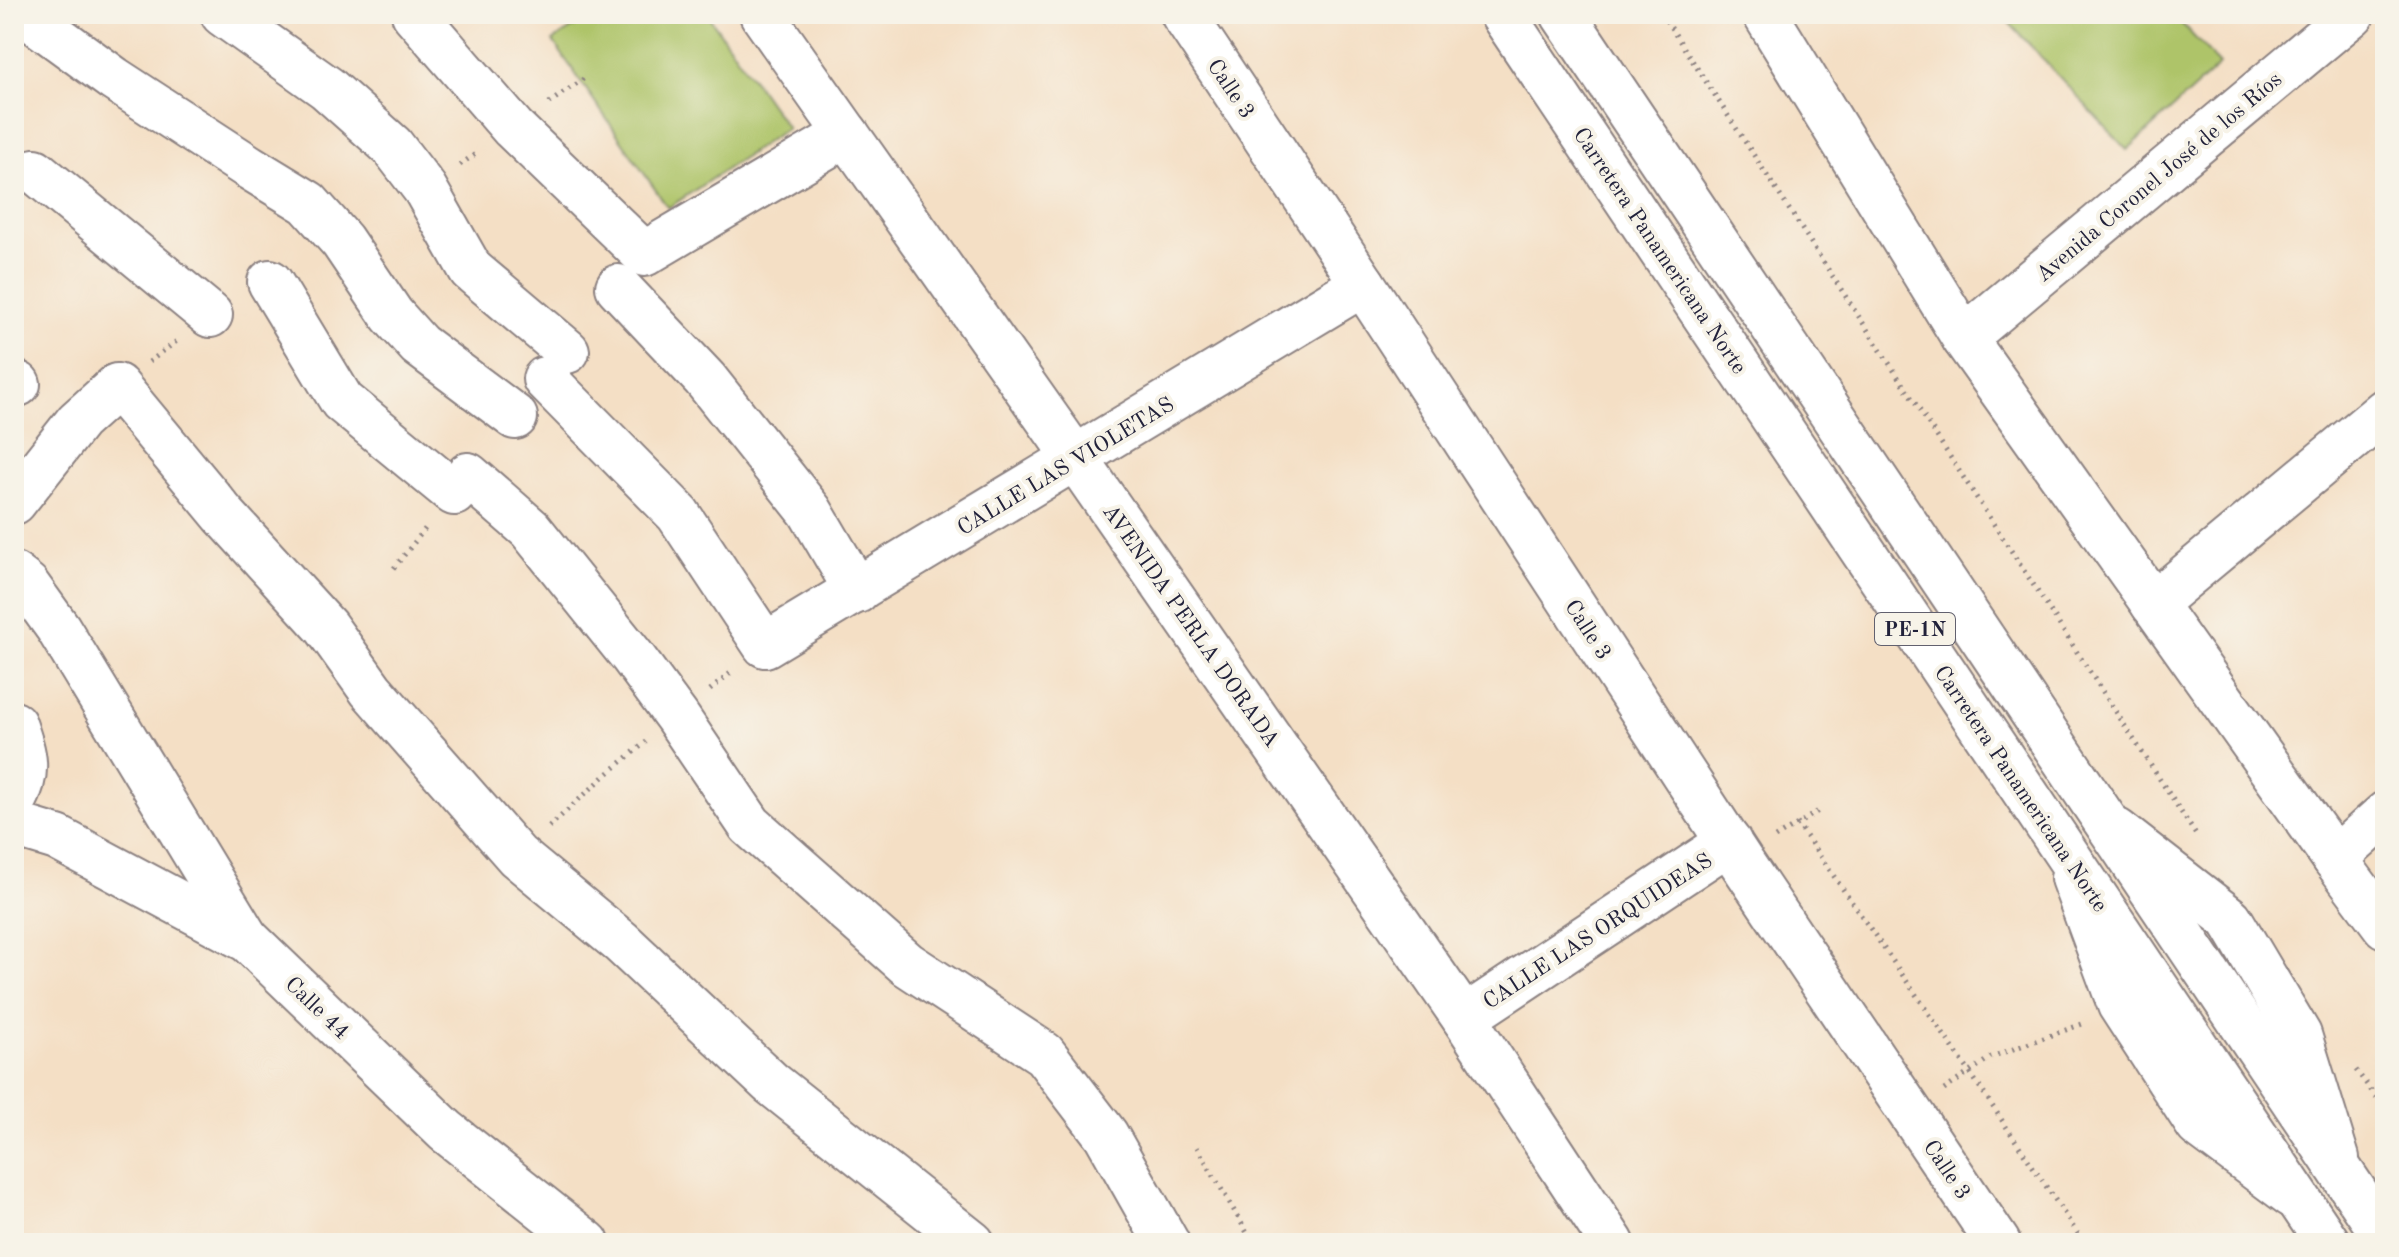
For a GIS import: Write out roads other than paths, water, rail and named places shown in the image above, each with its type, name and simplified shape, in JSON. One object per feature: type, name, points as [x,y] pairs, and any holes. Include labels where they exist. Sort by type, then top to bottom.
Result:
[{"type":"main road","points":[[25,14],[114,79],[308,203],[342,241],[392,315],[419,345],[515,417]]},
{"type":"main road","name":"CALLE LAS VIOLETAS","points":[[223,14],[327,88],[392,146],[425,189],[471,270],[556,365],[678,514],[765,645],[1363,284]]},
{"type":"main road","points":[[414,14],[513,128],[644,254],[847,134]]},
{"type":"main road","name":"AVENIDA PERLA DORADA","points":[[762,14],[1464,1018],[1612,1243]]},
{"type":"main road","name":"Calle 3","points":[[1183,14],[1736,853],[1998,1243]]},
{"type":"main road","name":"Carretera Panamericana Norte","points":[[1502,14],[2328,1243]]},
{"type":"main road","name":"PE-1N","points":[[1563,14],[2385,1237]]},
{"type":"main road","points":[[1765,14],[1964,338],[2385,926]]},
{"type":"main road","name":"Avenida Coronel José de los Ríos","points":[[1964,338],[2352,14]]},
{"type":"main road","points":[[35,171],[210,315]]},
{"type":"main road","points":[[270,282],[342,401],[530,529],[632,656],[750,825],[907,964],[1044,1054],[1106,1135],[1167,1243]]},
{"type":"main road","points":[[618,287],[705,379],[810,511],[857,591]]},
{"type":"main road","points":[[14,502],[78,421],[117,386],[223,514],[326,627],[371,690],[517,856],[621,942],[771,1083],[972,1243]]},
{"type":"main road","points":[[2153,604],[2385,411]]},
{"type":"main road","points":[[14,575],[27,585],[58,628],[248,940]]},
{"type":"main road","points":[[14,724],[25,754],[25,780],[14,802]]},
{"type":"main road","points":[[2335,859],[2385,814]]},
{"type":"main road","name":"Calle 44","points":[[14,825],[57,838],[248,940],[446,1131],[587,1243]]},
{"type":"main road","name":"CALLE LAS ORQUIDEAS","points":[[1464,1018],[1736,853]]}]
